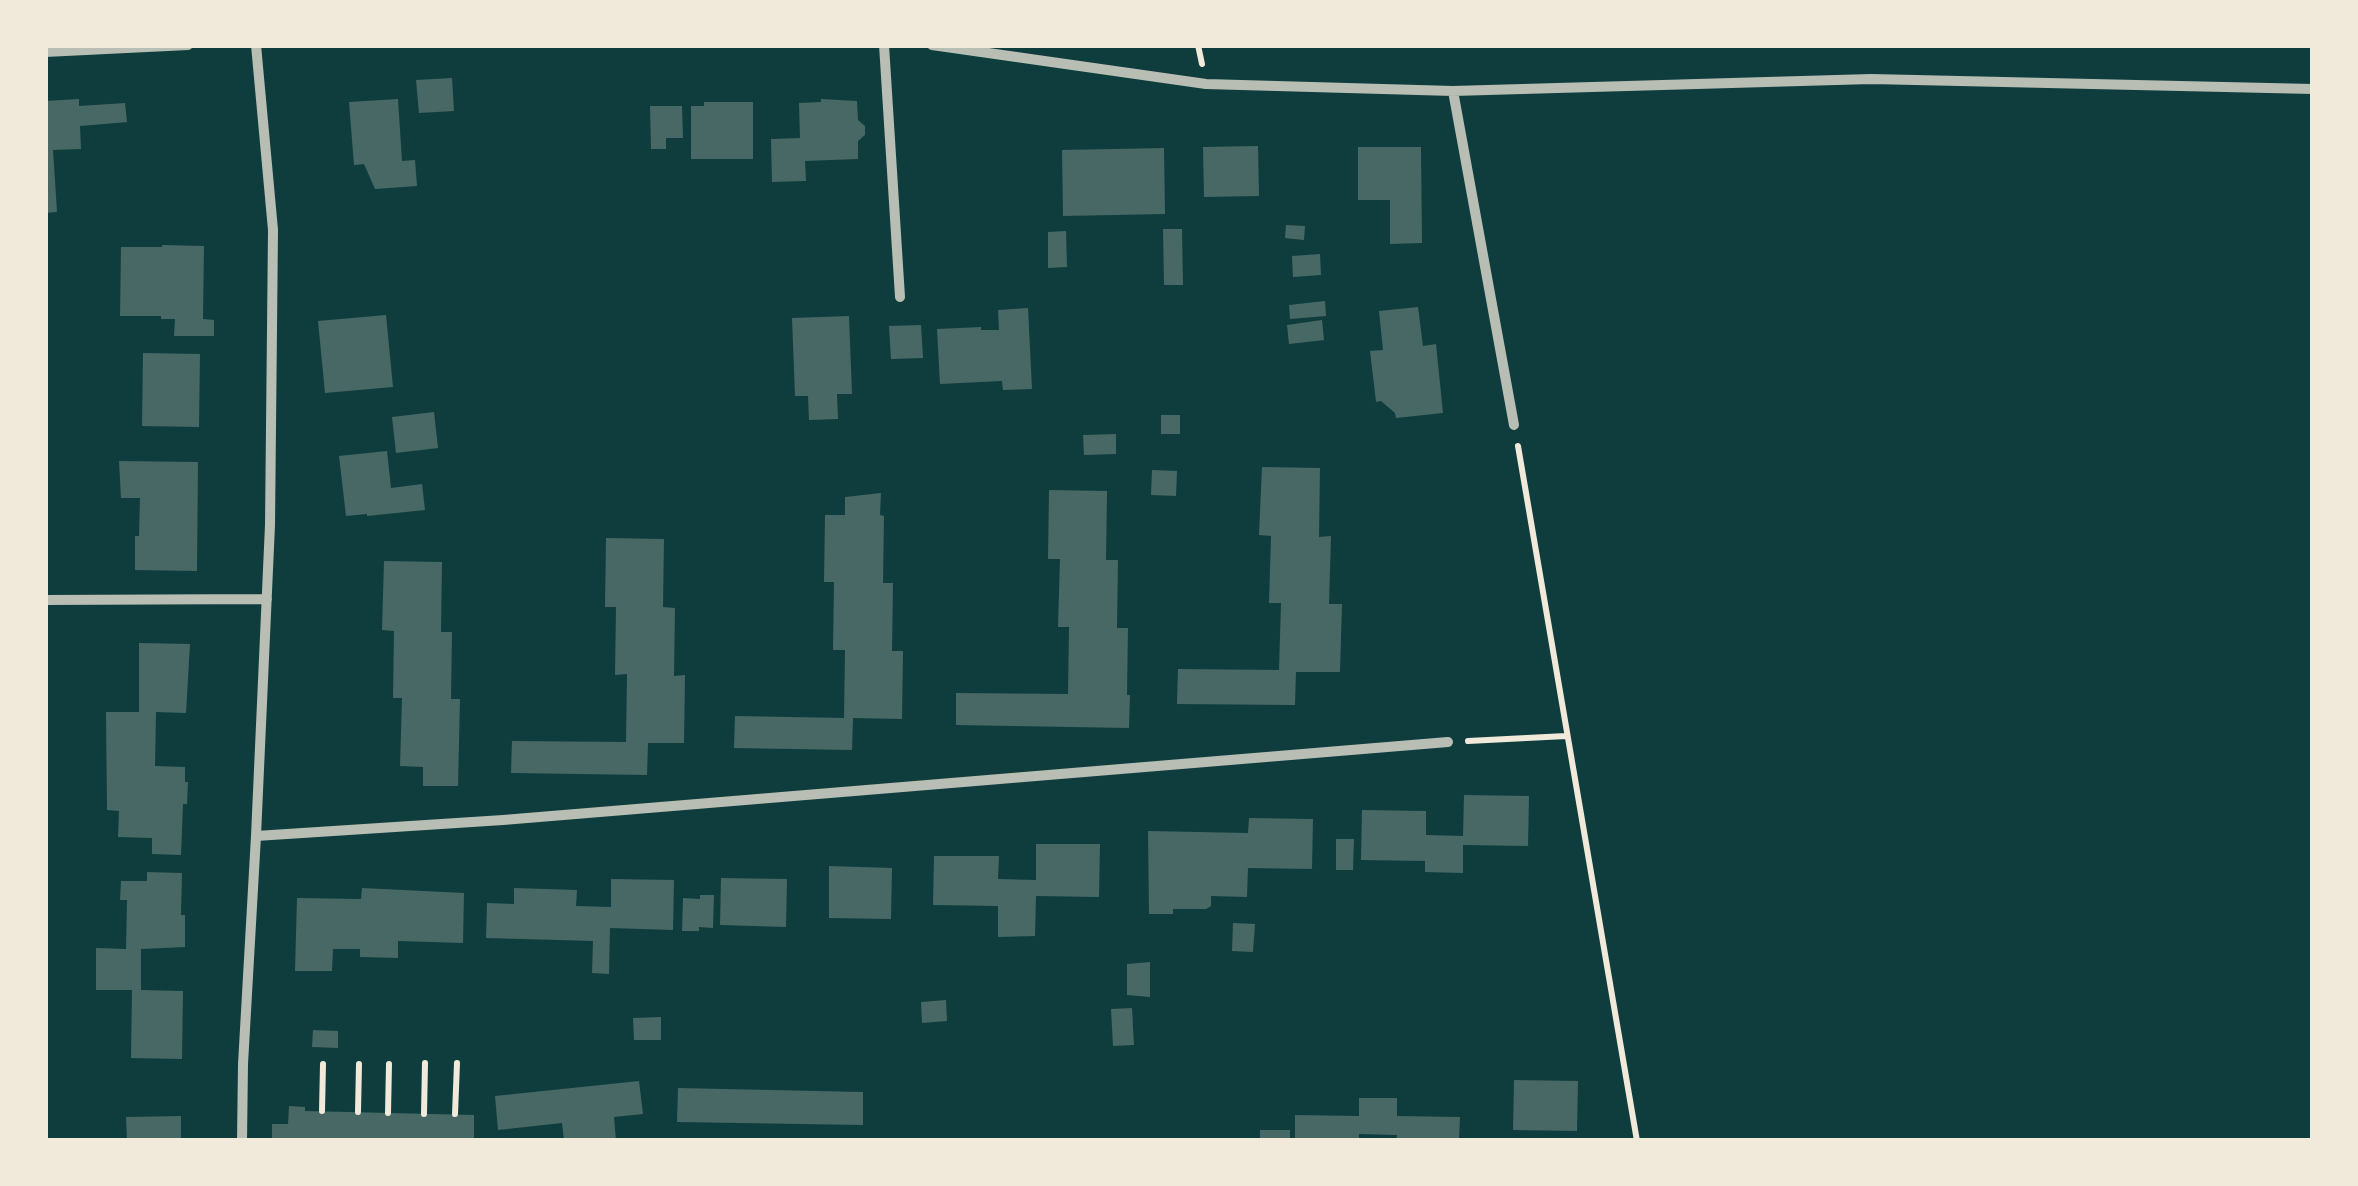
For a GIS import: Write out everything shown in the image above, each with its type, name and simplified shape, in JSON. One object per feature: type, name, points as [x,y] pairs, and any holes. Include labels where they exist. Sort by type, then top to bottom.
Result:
[{"type":"street","points":[[45,52],[188,45]]},
{"type":"street","points":[[242,1141],[267,599],[273,230],[256,45]]},
{"type":"street","points":[[884,45],[900,297]]},
{"type":"street","points":[[932,45],[1206,84],[1454,92],[1871,79],[2313,89]]},
{"type":"street","points":[[1454,92],[1514,425]]},
{"type":"street","points":[[45,600],[267,599]]},
{"type":"street","points":[[256,836],[503,820],[1448,742]]},
{"type":"path","points":[[1514,425],[1637,1141]]},
{"type":"path","points":[[1448,742],[1566,736]]},
{"type":"path","points":[[424,1114],[425,1063]]},
{"type":"path","points":[[456,1063],[456,1114]]},
{"type":"path","points":[[322,1112],[323,1064]]},
{"type":"path","points":[[358,1112],[359,1064]]},
{"type":"path","points":[[388,1113],[389,1064]]},
{"type":"building","points":[[452,78],[454,111],[419,113],[416,80]]},
{"type":"building","points":[[79,99],[79,106],[125,103],[127,122],[80,126],[81,149],[53,150],[57,212],[45,213],[45,101]]},
{"type":"building","points":[[398,99],[402,161],[415,160],[417,186],[375,189],[364,164],[354,165],[349,102]]},
{"type":"building","points":[[821,99],[857,101],[858,120],[865,126],[865,135],[858,141],[858,159],[805,161],[806,181],[772,182],[771,139],[800,138],[799,103]]},
{"type":"building","points":[[704,102],[753,102],[753,159],[691,159],[691,106],[704,106]]},
{"type":"building","points":[[650,106],[682,106],[683,138],[666,138],[666,149],[651,149]]},
{"type":"building","points":[[1258,146],[1259,196],[1204,197],[1203,147]]},
{"type":"building","points":[[1358,147],[1421,147],[1422,243],[1390,244],[1390,200],[1358,200]]},
{"type":"building","points":[[1164,148],[1165,214],[1063,216],[1062,150]]},
{"type":"building","points":[[1286,225],[1305,226],[1304,240],[1285,238]]},
{"type":"building","points":[[1163,229],[1182,229],[1183,285],[1164,285]]},
{"type":"building","points":[[1066,231],[1067,267],[1048,268],[1048,232]]},
{"type":"building","points":[[204,246],[203,319],[214,320],[214,336],[174,336],[175,319],[161,316],[120,316],[121,247]]},
{"type":"building","points":[[1320,254],[1321,275],[1293,277],[1292,256]]},
{"type":"building","points":[[1325,301],[1326,316],[1290,319],[1289,305]]},
{"type":"building","points":[[1418,307],[1423,346],[1436,344],[1443,413],[1396,418],[1381,401],[1376,402],[1370,351],[1383,350],[1379,311]]},
{"type":"building","points":[[1028,308],[1032,389],[1003,390],[1002,381],[940,384],[937,329],[999,330],[998,310]]},
{"type":"building","points":[[386,315],[393,387],[325,393],[318,321]]},
{"type":"building","points":[[849,316],[852,394],[837,394],[838,419],[809,420],[808,396],[795,396],[792,318]]},
{"type":"building","points":[[1322,320],[1324,340],[1289,344],[1287,325]]},
{"type":"building","points":[[921,325],[923,358],[891,359],[889,326]]},
{"type":"building","points":[[143,353],[200,354],[199,427],[142,426]]},
{"type":"building","points":[[434,412],[438,448],[396,453],[392,417]]},
{"type":"building","points":[[1161,415],[1180,415],[1180,434],[1161,434]]},
{"type":"building","points":[[1116,434],[1116,454],[1084,455],[1083,435]]},
{"type":"building","points":[[387,451],[391,488],[422,484],[425,510],[346,516],[339,456]]},
{"type":"building","points":[[119,461],[198,462],[197,571],[135,570],[140,498],[121,498]]},
{"type":"building","points":[[1262,467],[1320,468],[1319,537],[1331,536],[1329,604],[1342,604],[1340,672],[1296,672],[1295,705],[1177,704],[1178,669],[1279,670],[1281,603],[1269,603],[1271,536],[1259,535]]},
{"type":"building","points":[[1152,470],[1177,471],[1176,496],[1151,495]]},
{"type":"building","points":[[1049,490],[1107,491],[1106,560],[1118,560],[1117,628],[1128,628],[1129,728],[956,725],[956,693],[1068,694],[1069,627],[1058,627],[1060,559],[1048,559]]},
{"type":"building","points":[[881,493],[883,583],[893,583],[892,651],[903,651],[902,719],[853,718],[852,750],[734,748],[735,716],[844,718],[845,650],[833,650],[834,582],[824,582],[825,515],[845,515],[845,497]]},
{"type":"building","points":[[606,538],[664,539],[663,607],[675,608],[674,676],[685,675],[684,743],[648,743],[647,775],[511,773],[512,741],[626,742],[627,674],[615,675],[616,607],[605,607]]},
{"type":"building","points":[[384,561],[442,562],[441,632],[452,632],[451,699],[460,699],[458,786],[423,786],[423,767],[400,766],[402,698],[393,698],[394,631],[382,630]]},
{"type":"building","points":[[139,643],[190,644],[186,713],[156,712],[155,766],[185,767],[188,782],[181,855],[152,854],[152,838],[118,837],[119,811],[107,810],[106,712],[139,712]]},
{"type":"building","points":[[1464,795],[1529,796],[1528,846],[1463,845],[1463,873],[1425,872],[1425,861],[1361,860],[1362,810],[1426,811],[1426,835],[1463,836]]},
{"type":"building","points":[[1249,818],[1313,819],[1312,869],[1248,868],[1247,897],[1211,896],[1211,906],[1206,909],[1149,914],[1148,831],[1248,833]]},
{"type":"building","points":[[1336,839],[1354,839],[1353,870],[1336,870]]},
{"type":"building","points":[[1036,844],[1100,844],[1099,897],[1036,896],[1035,936],[998,937],[998,906],[933,905],[934,856],[999,856],[998,879],[1036,880]]},
{"type":"building","points":[[829,866],[892,868],[891,919],[829,918]]},
{"type":"building","points":[[147,872],[182,873],[185,947],[141,949],[141,990],[183,991],[182,1059],[131,1058],[132,990],[96,990],[96,948],[126,949],[127,900],[120,900],[121,881],[147,881]]},
{"type":"building","points":[[721,878],[787,879],[786,927],[720,925]]},
{"type":"building","points":[[611,879],[674,880],[673,930],[610,928],[609,974],[592,973],[593,941],[486,938],[487,903],[514,904],[514,888],[577,890],[576,906],[611,907]]},
{"type":"building","points":[[362,888],[464,893],[463,943],[398,941],[398,958],[360,957],[360,949],[333,949],[332,971],[295,971],[297,898],[361,899]]},
{"type":"building","points":[[700,895],[714,895],[713,928],[682,931],[683,898],[700,899]]},
{"type":"building","points":[[1233,923],[1255,924],[1253,952],[1232,951]]},
{"type":"building","points":[[1150,962],[1150,997],[1127,995],[1127,964]]},
{"type":"building","points":[[946,1000],[947,1021],[922,1023],[921,1002]]},
{"type":"building","points":[[1132,1008],[1134,1045],[1113,1046],[1111,1009]]},
{"type":"building","points":[[661,1017],[661,1040],[634,1040],[633,1018]]},
{"type":"building","points":[[313,1030],[338,1031],[338,1048],[312,1047]]},
{"type":"building","points":[[1514,1080],[1578,1081],[1577,1131],[1513,1130]]},
{"type":"building","points":[[639,1081],[643,1114],[614,1117],[616,1141],[564,1141],[562,1123],[498,1130],[495,1096]]},
{"type":"building","points":[[678,1088],[863,1092],[863,1125],[677,1122]]},
{"type":"building","points":[[1359,1098],[1397,1098],[1397,1116],[1460,1117],[1459,1141],[1396,1141],[1397,1135],[1359,1134],[1359,1141],[1295,1141],[1295,1115],[1359,1116]]},
{"type":"building","points":[[289,1106],[305,1107],[305,1111],[474,1115],[474,1141],[272,1141],[272,1124],[288,1124]]},
{"type":"building","points":[[181,1116],[181,1141],[127,1141],[126,1117]]},
{"type":"building","points":[[1260,1130],[1290,1130],[1290,1141],[1260,1141]]}]
